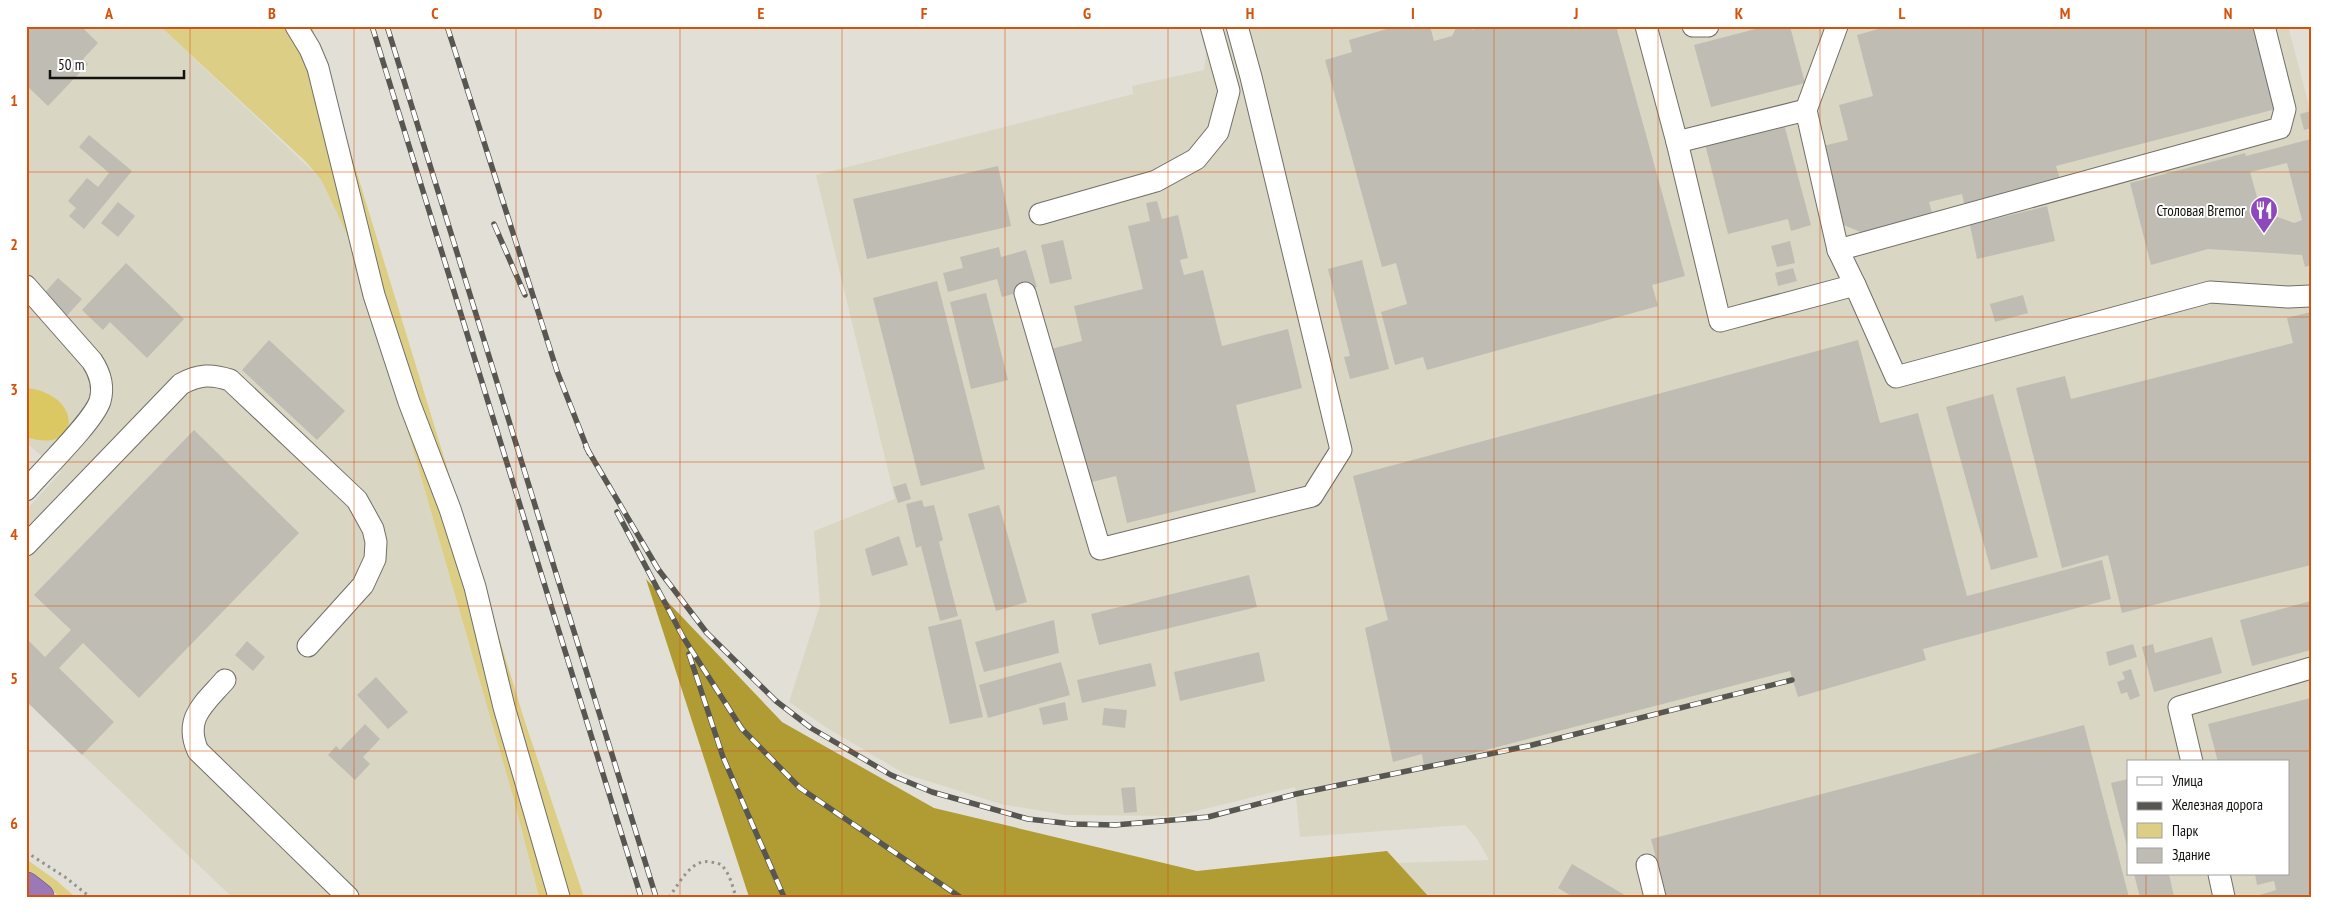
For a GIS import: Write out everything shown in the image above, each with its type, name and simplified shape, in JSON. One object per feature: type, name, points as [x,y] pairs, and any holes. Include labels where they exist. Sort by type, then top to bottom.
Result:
[{"type":"highway","points":[[26,886],[40,897]]},
{"type":"lane","points":[[296,26],[310,49],[318,68],[364,259],[386,334],[408,402],[450,509],[475,587],[504,707],[559,897]]},
{"type":"lane","points":[[1040,214],[1156,181],[1196,159],[1218,132],[1229,91],[1212,26]]},
{"type":"lane","points":[[1025,293],[1100,549],[1312,496],[1340,450],[1251,77],[1237,26]]},
{"type":"lane","points":[[1646,26],[1720,321],[1856,285]]},
{"type":"lane","points":[[1693,26],[1708,26]]},
{"type":"lane","points":[[1838,26],[1806,110],[1838,250],[1856,285],[1896,377],[2210,292],[2288,297],[2311,296]]},
{"type":"lane","points":[[1838,250],[2280,128],[2285,109],[2264,26]]},
{"type":"lane","points":[[1676,142],[1806,110]]},
{"type":"lane","points":[[26,286],[98,370],[102,390],[100,401],[90,418],[26,490]]},
{"type":"lane","points":[[26,545],[181,384],[202,375],[214,375],[230,380],[358,500],[374,529],[376,542],[375,558],[367,579],[308,646]]},
{"type":"lane","points":[[2192,760],[2179,707],[2311,668]]},
{"type":"lane","points":[[225,680],[196,714],[192,732],[198,751],[348,897]]},
{"type":"lane","points":[[1647,866],[1655,897]]},
{"type":"lane","points":[[2219,876],[2224,897]]},
{"type":"path","points":[[26,852],[65,877],[90,897]]},
{"type":"path","points":[[669,897],[690,869],[699,861],[705,860],[719,863],[725,869],[736,897]]},
{"type":"shaded area","points":[[26,26],[160,26],[322,180],[358,258],[514,800],[539,897],[232,897],[26,701],[26,510],[61,472],[26,443]]},
{"type":"shaded area","points":[[1199,26],[2288,26],[2311,113],[2311,897],[1240,897],[1269,867],[1489,860],[1477,839],[1465,825],[1300,837],[1295,787],[1176,816],[1065,815],[1001,804],[905,774],[827,728],[789,702],[820,605],[814,531],[895,499],[816,175],[1133,94],[1132,86],[1204,70],[1206,53]]},
{"type":"shaded area","points":[[26,388],[44,392],[58,400],[66,411],[69,422],[66,431],[58,438],[45,441],[26,437]]},
{"type":"shaded area","points":[[646,579],[782,722],[934,808],[1197,871],[1387,851],[1429,897],[749,897]]},
{"type":"green space","points":[[160,26],[312,26],[525,722],[584,897],[539,897],[514,800],[358,258],[322,181],[306,162]]},
{"type":"green space","points":[[26,859],[57,881],[75,897],[60,897],[26,871]]},
{"type":"building","points":[[26,26],[81,26],[98,43],[83,59],[88,64],[48,106],[26,85]]},
{"type":"building","points":[[1397,26],[1430,26],[1434,41],[1452,36],[1457,26],[1467,26],[1473,30],[1475,26],[1616,26],[1685,276],[1652,285],[1658,306],[1427,370],[1423,357],[1395,365],[1381,312],[1407,304],[1396,263],[1382,267],[1325,60],[1352,52],[1349,40]]},
{"type":"building","points":[[1767,26],[1790,26],[1805,83],[1711,107],[1694,45]]},
{"type":"building","points":[[1889,26],[2254,26],[2276,109],[2056,166],[2061,182],[1965,207],[1962,194],[1929,202],[1933,217],[1868,235],[1841,224],[1823,146],[1848,140],[1839,105],[1873,96],[1857,35]]},
{"type":"building","points":[[2311,111],[2311,128],[2304,130],[2300,114]]},
{"type":"building","points":[[1784,124],[1811,225],[1791,231],[1788,219],[1728,234],[1705,144]]},
{"type":"building","points":[[89,135],[132,171],[84,229],[69,216],[76,208],[68,201],[87,178],[98,187],[109,173],[79,147]]},
{"type":"building","points":[[2311,139],[2311,265],[2305,267],[2302,255],[2208,249],[2151,265],[2130,183],[2245,153],[2246,156]],"holes":[[[2287,163],[2302,220],[2294,223],[2261,211],[2250,172]]]},
{"type":"building","points":[[998,166],[1011,226],[867,259],[853,199]]},
{"type":"building","points":[[1157,201],[1162,219],[1178,215],[1188,258],[1180,260],[1184,275],[1203,270],[1222,346],[1288,329],[1302,388],[1236,405],[1256,492],[1127,523],[1116,476],[1084,484],[1051,349],[1082,341],[1074,306],[1143,289],[1128,226],[1150,221],[1146,203]]},
{"type":"building","points":[[118,202],[135,216],[118,237],[101,223]]},
{"type":"building","points":[[2047,206],[2055,241],[1977,259],[1970,225]]},
{"type":"building","points":[[1063,240],[1072,279],[1050,284],[1041,245]]},
{"type":"building","points":[[1790,241],[1795,263],[1777,267],[1771,246]]},
{"type":"building","points":[[999,247],[1001,257],[1026,250],[1037,287],[1002,297],[997,279],[948,292],[943,273],[963,268],[960,257]]},
{"type":"building","points":[[1362,260],[1389,369],[1350,379],[1344,357],[1350,356],[1328,269]]},
{"type":"building","points":[[126,263],[184,319],[147,358],[110,322],[103,330],[82,310]]},
{"type":"building","points":[[1793,268],[1797,281],[1778,286],[1775,273]]},
{"type":"building","points":[[58,278],[82,299],[63,320],[39,299]]},
{"type":"building","points":[[937,281],[985,469],[921,486],[873,298]]},
{"type":"building","points":[[986,293],[1008,380],[971,389],[950,302]]},
{"type":"building","points":[[2023,295],[2028,313],[1995,322],[1990,304]]},
{"type":"building","points":[[2311,312],[2311,565],[2122,613],[2108,555],[2062,568],[2016,388],[2065,376],[2071,399],[2293,343],[2287,318]]},
{"type":"building","points":[[269,340],[345,411],[317,440],[242,370]]},
{"type":"building","points":[[1858,340],[1880,423],[1918,413],[1967,596],[2102,560],[2111,599],[1923,649],[1926,660],[1798,697],[1790,671],[1424,766],[1422,754],[1393,762],[1365,628],[1388,620],[1353,476]]},
{"type":"building","points":[[1993,394],[2038,557],[1991,570],[1946,407]]},
{"type":"building","points":[[194,430],[299,533],[139,698],[83,643],[59,668],[114,722],[82,755],[26,701],[26,638],[45,657],[71,630],[34,595]]},
{"type":"building","points":[[906,483],[911,499],[898,503],[893,487]]},
{"type":"building","points":[[922,500],[924,507],[934,505],[943,540],[939,542],[958,616],[940,621],[921,546],[916,548],[906,504]]},
{"type":"building","points":[[999,505],[1027,602],[996,611],[968,514]]},
{"type":"building","points":[[899,536],[908,565],[872,576],[865,549]]},
{"type":"building","points":[[1249,575],[1257,607],[1099,645],[1091,614]]},
{"type":"building","points":[[2311,601],[2311,650],[2252,666],[2240,620]]},
{"type":"building","points":[[961,619],[983,717],[950,724],[928,627]]},
{"type":"building","points":[[1054,620],[1059,653],[984,672],[975,642]]},
{"type":"building","points":[[2212,637],[2222,673],[2154,692],[2142,647],[2153,644],[2155,653]]},
{"type":"building","points":[[247,641],[265,657],[253,671],[235,655]]},
{"type":"building","points":[[2133,644],[2137,657],[2109,666],[2106,652]]},
{"type":"building","points":[[1259,652],[1265,681],[1180,701],[1174,672]]},
{"type":"building","points":[[1061,662],[1070,695],[988,718],[979,685]]},
{"type":"building","points":[[1151,663],[1156,686],[1082,703],[1077,680]]},
{"type":"building","points":[[2131,669],[2140,696],[2130,700],[2127,692],[2121,694],[2117,682],[2125,679],[2122,672]]},
{"type":"building","points":[[376,677],[408,712],[388,729],[357,695]]},
{"type":"building","points":[[2311,698],[2311,897],[2253,897],[2276,890],[2274,881],[2257,885],[2255,876],[2290,876],[2290,760],[2217,760],[2208,724]]},
{"type":"building","points":[[1065,702],[1068,720],[1043,725],[1039,708]]},
{"type":"building","points":[[1104,708],[1127,710],[1125,728],[1102,725]]},
{"type":"building","points":[[365,724],[380,739],[363,757],[370,764],[355,780],[328,755],[336,746],[340,750]]},
{"type":"building","points":[[2084,725],[2129,897],[1666,897],[1651,839]]},
{"type":"building","points":[[2127,779],[2127,846],[2111,783]]},
{"type":"building","points":[[1135,787],[1137,812],[1124,813],[1121,788]]},
{"type":"building","points":[[1572,864],[1628,897],[1573,897],[1558,888]]},
{"type":"building","points":[[2135,876],[2169,876],[2174,897],[2140,897]]},
{"type":"railway","points":[[372,26],[641,897]]},
{"type":"railway","points":[[387,26],[656,897]]},
{"type":"railway","points":[[447,26],[557,371],[589,453]]},
{"type":"railway","points":[[494,224],[525,295]]},
{"type":"railway","points":[[586,447],[658,569],[707,633],[776,701],[811,728],[891,775],[932,792],[1028,819],[1073,824],[1115,825],[1208,817],[1296,794],[1528,746],[1792,680]]},
{"type":"railway","points":[[617,512],[683,637],[742,729],[800,788],[960,897]]},
{"type":"railway","points":[[689,654],[723,757],[784,897]]},
{"type":"place","name":"Столовая Bremor","points":[[2264,234]]}]
